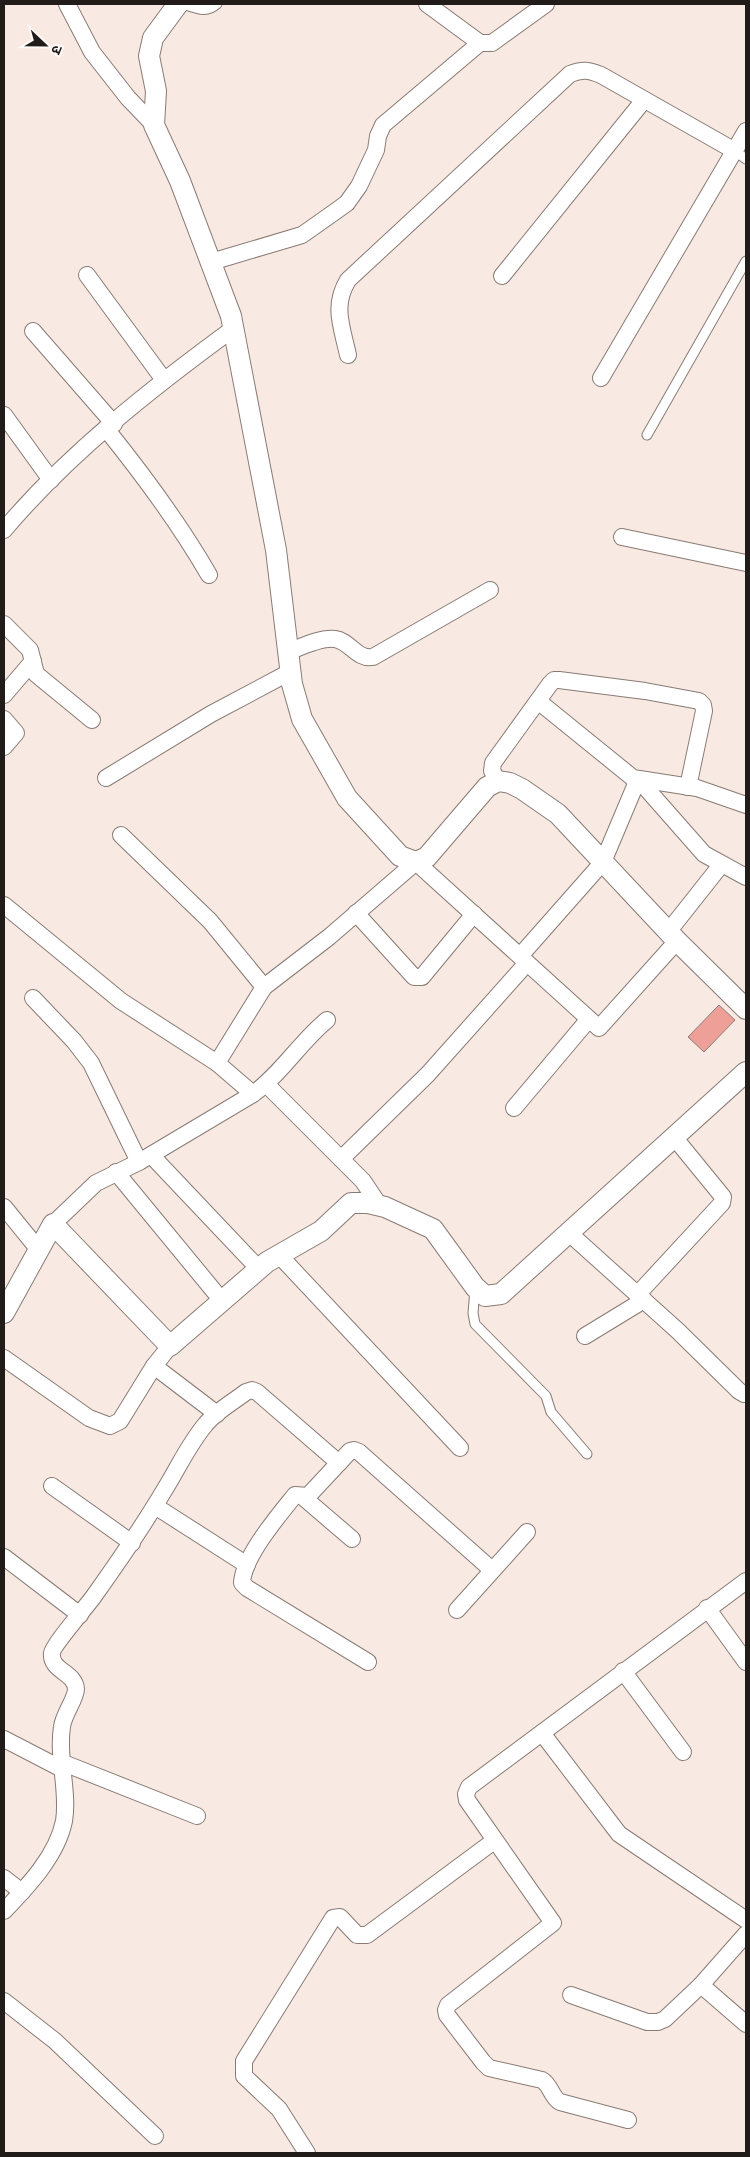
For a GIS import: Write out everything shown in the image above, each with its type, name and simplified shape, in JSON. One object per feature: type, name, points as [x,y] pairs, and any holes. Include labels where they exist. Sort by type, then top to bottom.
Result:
[{"type":"street","points":[[67,4],[92,52],[128,98],[154,125],[180,181],[231,316],[276,550],[292,684],[302,719],[347,798],[400,856],[416,862],[598,1028],[672,936],[721,865]]},
{"type":"street","points":[[154,125],[156,91],[149,56],[153,38],[178,4]]},
{"type":"street","points":[[431,5],[480,43],[492,44],[546,4]]},
{"type":"street","points":[[211,262],[302,235],[341,207],[359,186],[376,150],[378,136],[383,125],[480,43]]},
{"type":"street","points":[[348,355],[338,310],[339,298],[348,280],[570,74],[579,70],[591,71],[740,155]]},
{"type":"street","points":[[502,276],[644,100]]},
{"type":"street","points":[[601,378],[740,155],[746,131]]},
{"type":"street","points":[[87,275],[164,380]]},
{"type":"street","points":[[4,530],[31,499],[110,427],[164,380],[234,328]]},
{"type":"street","points":[[34,330],[110,427],[172,514],[209,574]]},
{"type":"street","points":[[4,415],[51,480]]},
{"type":"street","points":[[622,537],[746,563]]},
{"type":"street","points":[[288,652],[329,638],[344,642],[360,656],[373,657],[490,590]]},
{"type":"street","points":[[4,624],[28,647],[36,674],[92,720]]},
{"type":"street","points":[[4,695],[33,660]]},
{"type":"street","points":[[106,778],[211,714],[290,672]]},
{"type":"street","points":[[688,786],[704,711],[703,705],[699,701],[645,691],[559,680],[554,680],[550,684],[493,763],[492,771],[498,780],[522,789],[558,814],[672,936],[746,1009]]},
{"type":"street","points":[[538,701],[629,775],[638,779],[688,786],[746,805]]},
{"type":"street","points":[[4,719],[16,733],[4,747]]},
{"type":"street","points":[[341,1159],[428,1074],[603,862],[638,779]]},
{"type":"street","points":[[638,779],[695,846],[721,865],[746,878]]},
{"type":"street","points":[[217,1063],[264,986],[356,913],[416,862],[427,857],[487,788],[498,780]]},
{"type":"street","points":[[122,835],[210,921],[264,986]]},
{"type":"street","points":[[4,905],[121,1001],[260,1089],[341,1159],[363,1181],[379,1205]]},
{"type":"street","points":[[356,913],[414,977],[418,978],[422,977],[474,914]]},
{"type":"street","points":[[33,998],[74,1041],[91,1062],[145,1158],[259,1269]]},
{"type":"street","points":[[514,1108],[589,1019]]},
{"type":"street","points":[[4,1313],[53,1224],[85,1192],[96,1183],[145,1158],[260,1089],[314,1030],[327,1020]]},
{"type":"street","points":[[4,1358],[90,1418],[110,1426],[120,1421],[154,1366],[170,1346],[259,1269],[321,1231],[352,1203],[379,1205],[433,1229],[475,1287],[485,1296],[501,1294],[746,1072]]},
{"type":"street","points":[[585,1336],[641,1297],[722,1203],[723,1197],[674,1137]]},
{"type":"street","points":[[116,1172],[222,1302]]},
{"type":"street","points":[[4,1207],[39,1250]]},
{"type":"street","points":[[53,1224],[170,1346]]},
{"type":"street","points":[[569,1233],[641,1297],[739,1391],[744,1394],[746,1393]]},
{"type":"street","points":[[279,1255],[460,1448]]},
{"type":"street","points":[[154,1366],[217,1414]]},
{"type":"street","points":[[4,1912],[22,1892],[51,1853],[64,1820],[61,1765],[62,1727],[66,1711],[76,1691],[75,1683],[69,1675],[56,1666],[52,1654],[54,1648],[132,1543],[205,1424],[246,1392],[252,1390],[257,1392],[339,1463]]},
{"type":"street","points":[[303,1497],[308,1496],[350,1451],[354,1450],[492,1570]]},
{"type":"street","points":[[52,1486],[132,1543]]},
{"type":"street","points":[[352,1538],[300,1494],[296,1495],[267,1531],[247,1565],[242,1583],[247,1588],[368,1662]]},
{"type":"street","points":[[155,1506],[247,1565]]},
{"type":"street","points":[[457,1610],[527,1532]]},
{"type":"street","points":[[4,1557],[80,1615]]},
{"type":"street","points":[[628,2120],[560,2102],[556,2100],[547,2083],[489,2068],[447,2015],[448,2005],[553,1923],[494,1841],[467,1800],[466,1794],[469,1787],[746,1580]]},
{"type":"street","points":[[707,1608],[746,1662]]},
{"type":"street","points":[[623,1671],[683,1752]]},
{"type":"street","points":[[542,1733],[619,1834],[746,1920]]},
{"type":"street","points":[[4,1739],[61,1765],[197,1816]]},
{"type":"street","points":[[307,2153],[278,2109],[244,2076],[244,2061],[333,1918],[340,1917],[357,1935],[367,1935],[494,1841]]},
{"type":"street","points":[[4,1878],[22,1892]]},
{"type":"street","points":[[570,1995],[647,2022],[658,2022],[665,2019],[701,1985],[746,1934]]},
{"type":"street","points":[[701,1985],[746,2024]]},
{"type":"street","points":[[4,2002],[55,2041],[155,2136]]},
{"type":"lane","points":[[183,4],[208,10],[217,4]]},
{"type":"lane","points":[[647,435],[746,260]]},
{"type":"lane","points":[[475,1287],[473,1313],[475,1324],[546,1396],[551,1412],[588,1454]]},
{"type":"building","points":[[719,1005],[735,1020],[704,1052],[688,1037]]}]
